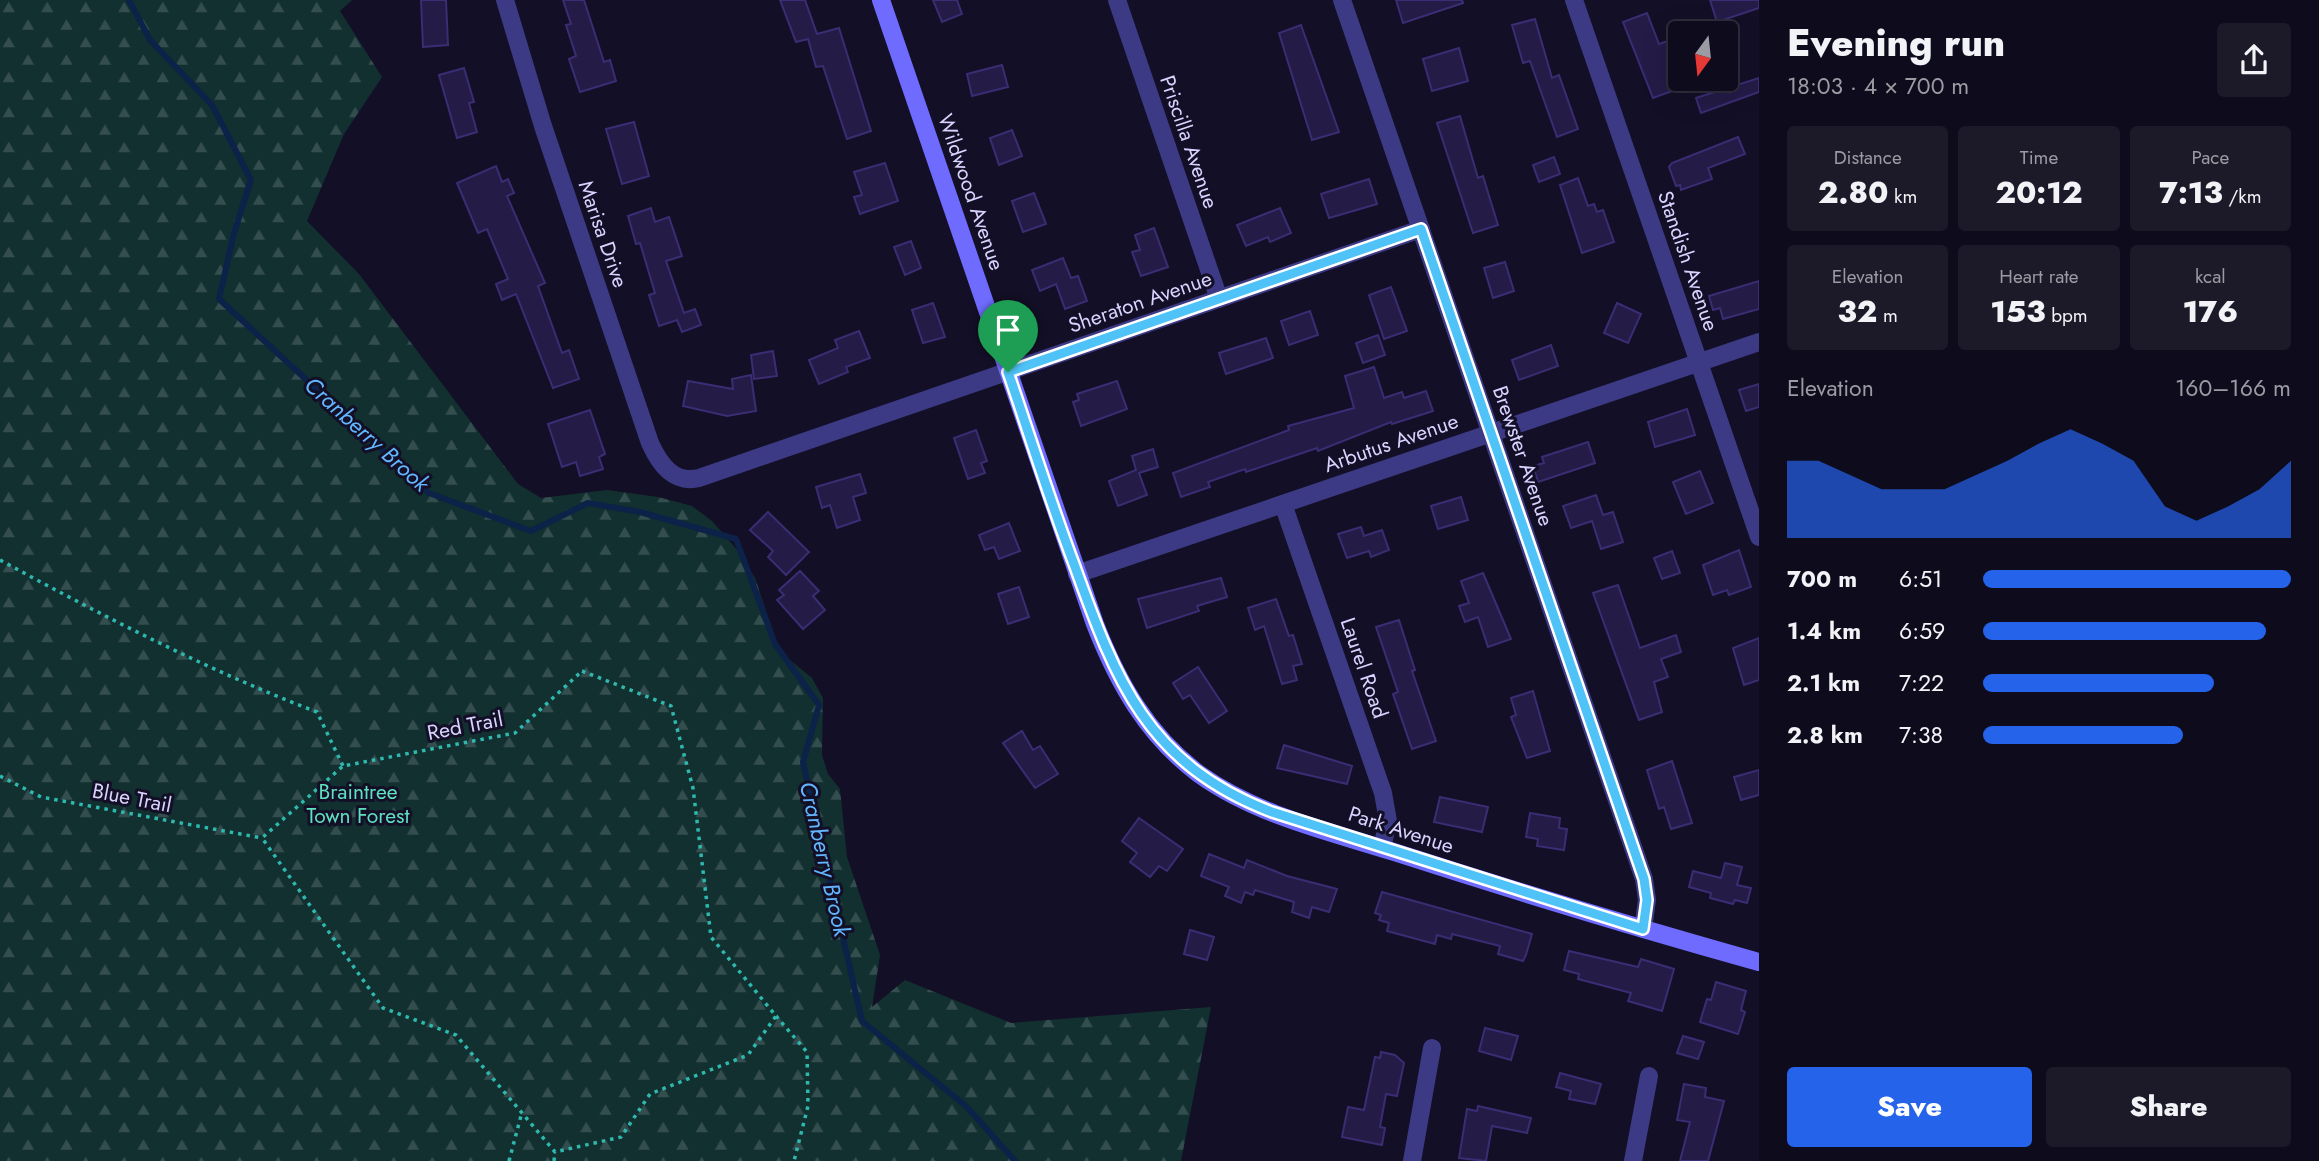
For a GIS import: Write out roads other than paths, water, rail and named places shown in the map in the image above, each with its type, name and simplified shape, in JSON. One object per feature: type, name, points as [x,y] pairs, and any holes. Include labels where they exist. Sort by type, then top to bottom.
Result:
[{"type":"street","name":"Marisa Drive","points":[[505,0],[542,126],[650,443],[660,462],[674,476]]},
{"type":"street","name":"Wildwood Avenue","points":[[881,0],[1101,638]]},
{"type":"street","name":"Priscilla Avenue","points":[[1116,0],[1219,299]]},
{"type":"street","name":"Brewster Avenue","points":[[1342,0],[1644,879],[1647,900],[1643,929]]},
{"type":"street","name":"Standish Avenue","points":[[1574,0],[1759,537]]},
{"type":"street","name":"Sheraton Avenue","points":[[674,476],[691,480],[699,478],[1421,229]]},
{"type":"street","name":"Arbutus Avenue","points":[[1077,574],[1759,342]]},
{"type":"street","name":"Laurel Road","points":[[1283,504],[1383,793],[1388,821],[1382,848]]},
{"type":"street","name":"Park Avenue","points":[[1101,638],[1116,674],[1138,712],[1172,750],[1198,773],[1254,806],[1643,929],[1759,962]]},
{"type":"street","points":[[1412,1161],[1432,1048]]},
{"type":"street","points":[[1633,1161],[1649,1076]]},
{"type":"waterway","name":"Cranberry Brook","points":[[129,0],[150,40],[212,105],[251,180],[234,233],[219,299],[429,493],[531,531],[588,503],[640,512],[736,539],[775,644],[819,705],[803,762],[862,1021],[967,1107],[1015,1161]]},
{"type":"park label","name":"Braintree Town Forest","points":[[358,804]]}]
